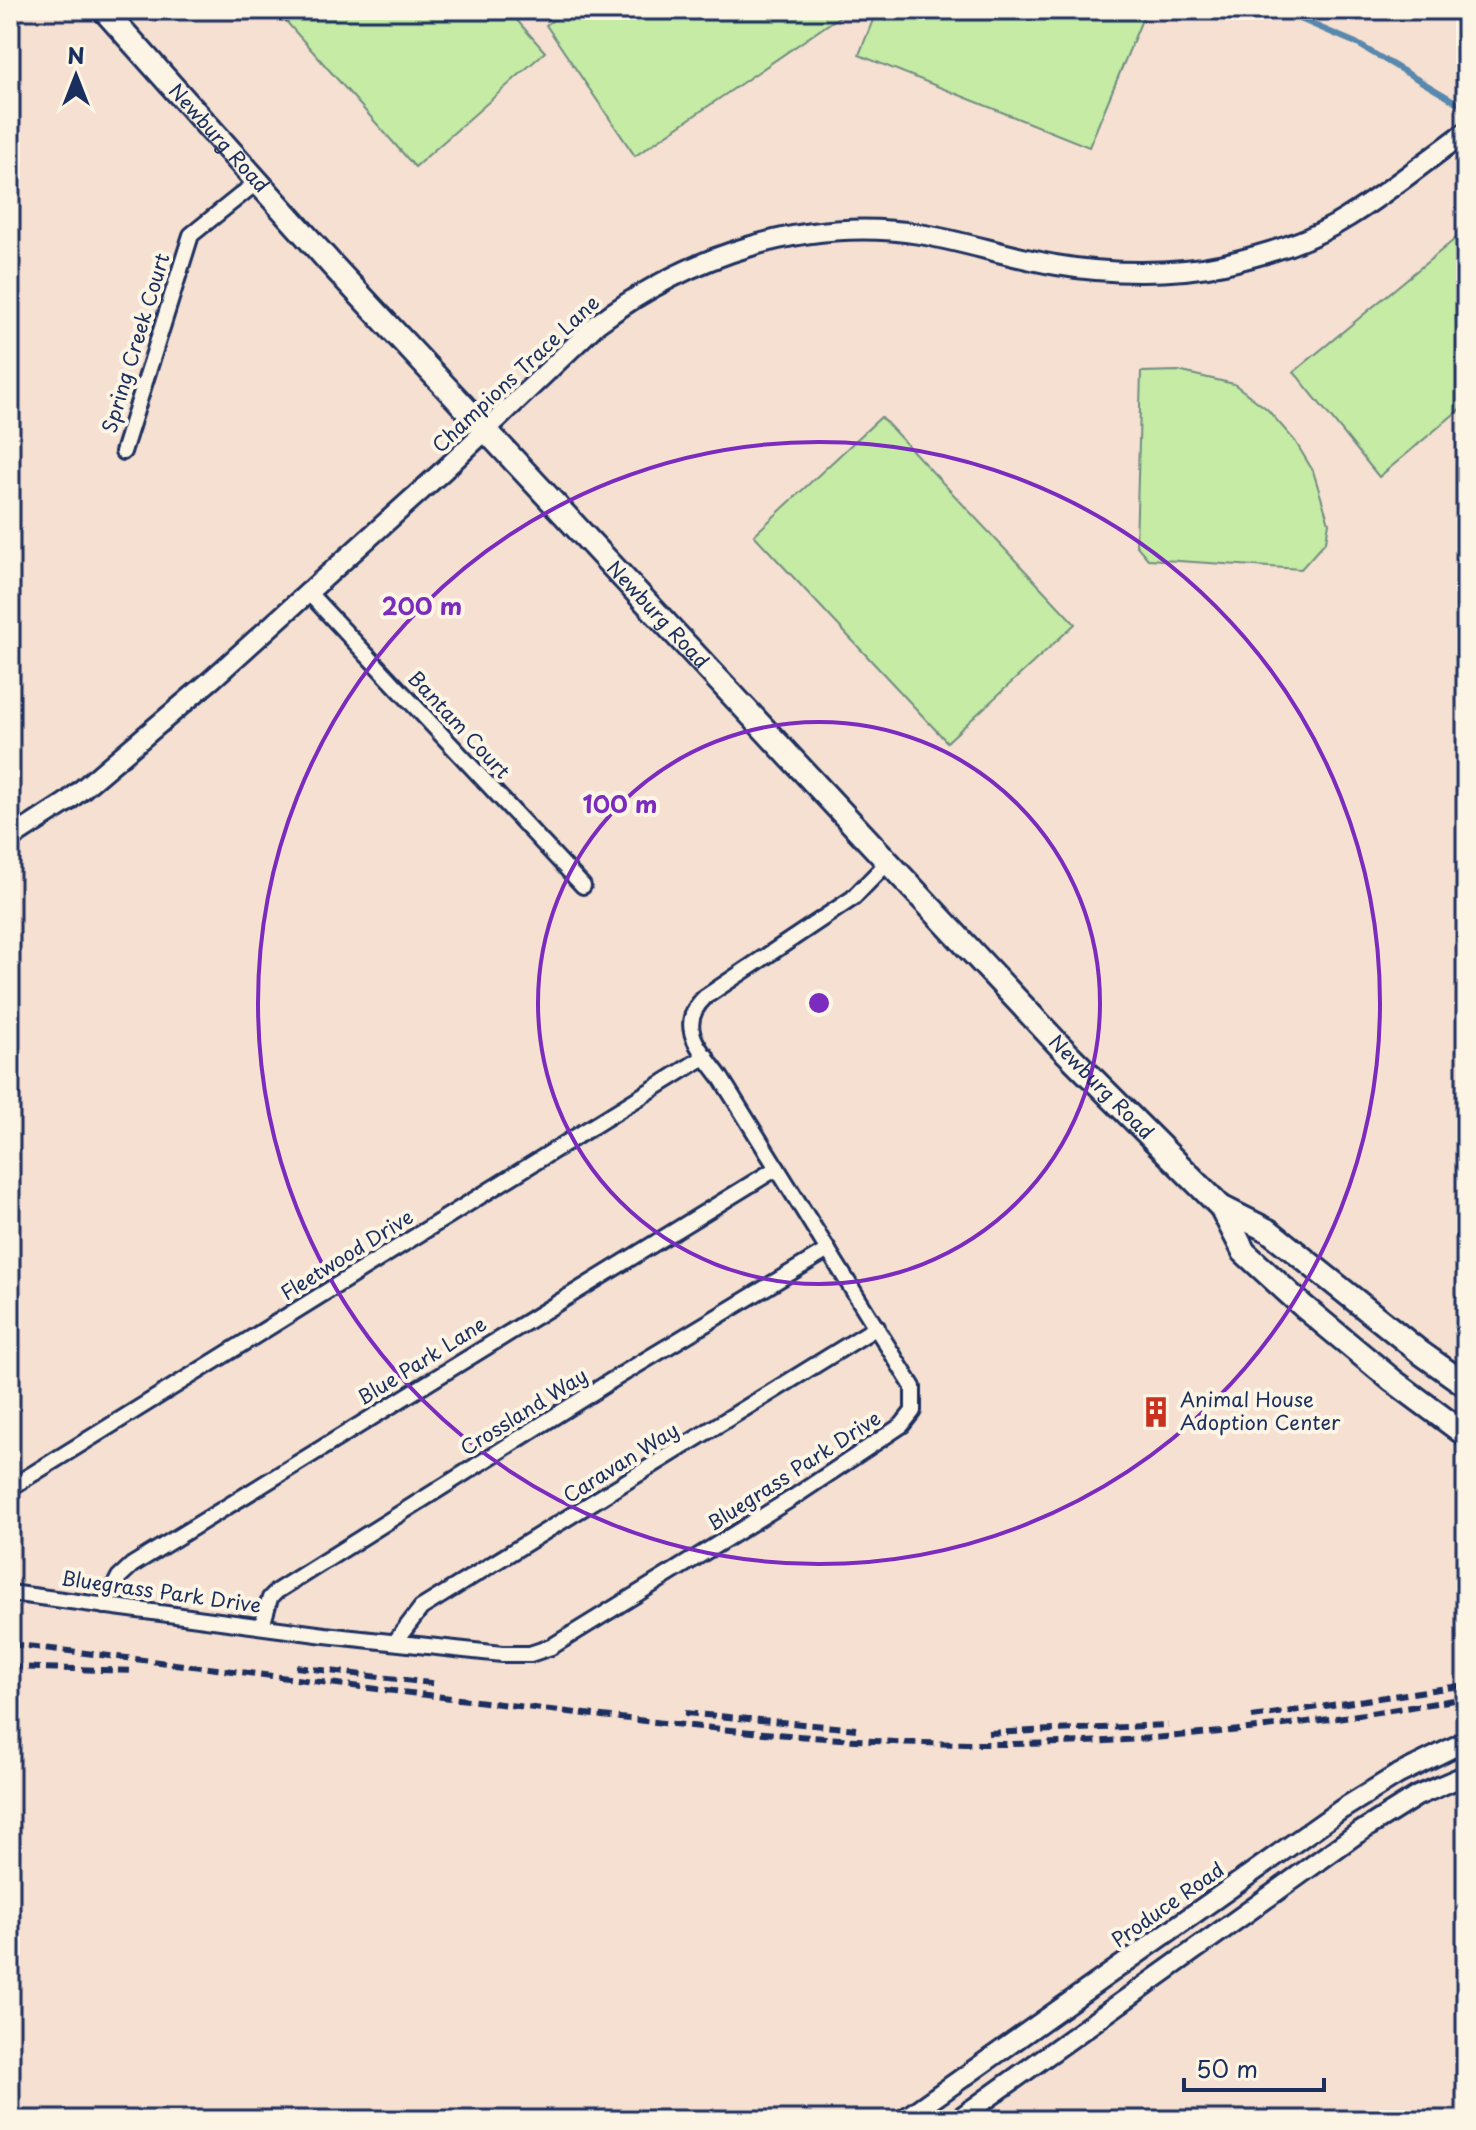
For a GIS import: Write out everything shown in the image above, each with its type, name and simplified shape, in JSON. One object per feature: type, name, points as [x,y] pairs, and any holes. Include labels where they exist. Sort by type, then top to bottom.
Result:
[{"type":"main road","name":"Newburg Road","points":[[104,10],[485,430],[888,862],[1060,1046],[1221,1207],[1244,1252],[1337,1334],[1466,1435]]},
{"type":"main road","name":"Newburg Road","points":[[1221,1207],[1269,1231],[1421,1353],[1466,1385]]},
{"type":"street","name":"Champions Trace Lane","points":[[10,839],[67,802],[211,680],[444,470],[567,350],[625,303],[680,272],[751,245],[793,235],[886,231],[922,235],[1056,265],[1155,272],[1208,267],[1286,247],[1348,218],[1466,132]]},
{"type":"street","name":"Spring Creek Court","points":[[123,452],[191,235],[257,182]]},
{"type":"street","name":"Bantam Court","points":[[307,591],[583,886]]},
{"type":"street","name":"Bluegrass Park Drive","points":[[10,1593],[502,1654],[538,1652],[614,1609],[794,1497],[902,1425],[913,1411],[913,1387],[694,1041],[691,1029],[695,1007],[732,978],[853,898],[888,862]]},
{"type":"street","name":"Fleetwood Drive","points":[[10,1488],[706,1056]]},
{"type":"street","name":"Blue Park Lane","points":[[104,1606],[119,1577],[132,1565],[777,1168]]},
{"type":"street","name":"Crossland Way","points":[[262,1626],[270,1598],[277,1591],[614,1379],[828,1250]]},
{"type":"street","name":"Caravan Way","points":[[395,1642],[421,1608],[877,1327]]},
{"type":"street","name":"Produce Road","points":[[903,2120],[1342,1809],[1397,1775],[1466,1741]]},
{"type":"street","points":[[957,2120],[1355,1835],[1417,1796],[1466,1775]]},
{"type":"green space","points":[[276,10],[508,10],[545,52],[415,167]]},
{"type":"green space","points":[[568,10],[849,10],[635,156],[546,25]]},
{"type":"green space","points":[[877,10],[1146,10],[1089,147],[859,55]]},
{"type":"green space","points":[[1466,230],[1466,404],[1379,477],[1294,372]]},
{"type":"green space","points":[[1178,371],[1234,384],[1267,409],[1295,441],[1313,471],[1329,523],[1326,541],[1301,569],[1148,559],[1136,545],[1141,372]]},
{"type":"green space","points":[[881,417],[1075,624],[947,742],[754,535]]},
{"type":"waterway","points":[[1279,10],[1356,43],[1466,108]]},
{"type":"railway","points":[[10,1644],[657,1722],[770,1734],[941,1744],[1057,1743],[1233,1731],[1466,1698]]},
{"type":"railway","points":[[10,1667],[135,1671]]},
{"type":"railway","points":[[296,1667],[439,1684]]},
{"type":"railway","points":[[1252,1717],[1466,1685]]},
{"type":"railway","points":[[685,1713],[856,1729]]},
{"type":"railway","points":[[988,1733],[1168,1725]]},
{"type":"place","name":"Animal House Adoption Center","points":[[1156,1412]]}]
